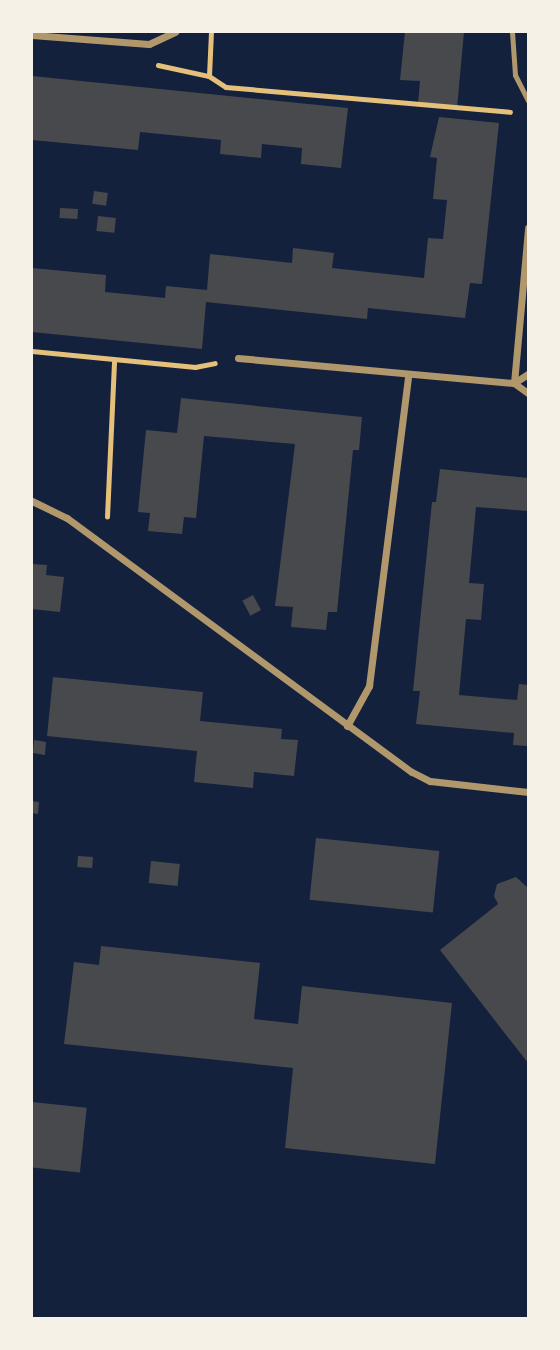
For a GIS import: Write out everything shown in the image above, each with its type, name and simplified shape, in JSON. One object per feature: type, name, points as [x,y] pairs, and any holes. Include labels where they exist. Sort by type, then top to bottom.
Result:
[{"type":"street","points":[[32,35],[149,44],[175,32]]},
{"type":"street","points":[[514,383],[528,228]]},
{"type":"street","points":[[238,358],[408,376],[514,383],[528,393]]},
{"type":"street","points":[[514,383],[528,374]]},
{"type":"street","points":[[347,726],[369,686],[408,376]]},
{"type":"street","points":[[32,501],[67,518],[347,726],[430,781],[528,792]]},
{"type":"lane","points":[[512,32],[515,75],[528,101]]},
{"type":"path","points":[[209,75],[211,32]]},
{"type":"path","points":[[137,44],[161,68],[209,75],[226,87],[515,112]]},
{"type":"path","points":[[32,351],[195,367],[238,358]]},
{"type":"path","points":[[105,546],[114,360]]},
{"type":"building","points":[[405,32],[464,32],[457,108],[418,104],[420,81],[400,80]]},
{"type":"building","points":[[32,76],[348,108],[341,168],[301,164],[302,148],[262,144],[261,158],[220,154],[221,140],[140,132],[138,150],[32,140]]},
{"type":"building","points":[[439,117],[499,123],[482,284],[470,283],[465,318],[368,308],[367,319],[206,302],[202,349],[32,332],[32,268],[106,275],[105,292],[165,298],[166,286],[207,290],[210,254],[292,263],[293,248],[334,253],[332,268],[424,278],[428,238],[443,239],[447,200],[433,199],[437,158],[430,157]]},
{"type":"building","points":[[94,191],[108,193],[106,206],[92,204]]},
{"type":"building","points":[[60,208],[78,209],[77,219],[59,218]]},
{"type":"building","points":[[98,216],[116,218],[114,233],[96,231]]},
{"type":"building","points":[[181,398],[362,417],[359,450],[353,450],[337,612],[328,612],[326,630],[291,627],[293,607],[275,606],[295,444],[204,436],[196,518],[184,517],[182,534],[148,531],[150,513],[138,512],[146,430],[177,433]]},
{"type":"building","points":[[440,469],[528,478],[528,511],[476,507],[469,583],[484,584],[481,620],[466,619],[459,695],[517,700],[519,684],[528,685],[528,746],[513,745],[514,733],[416,724],[420,691],[413,691],[432,502],[436,502]]},
{"type":"building","points":[[32,564],[47,565],[46,575],[64,577],[60,612],[32,609]]},
{"type":"building","points":[[253,595],[261,610],[250,616],[242,601]]},
{"type":"building","points":[[53,677],[203,692],[200,721],[282,729],[281,739],[298,740],[294,776],[254,772],[253,788],[194,782],[197,751],[47,736]]},
{"type":"building","points":[[34,740],[46,742],[45,755],[33,753]]},
{"type":"building","points":[[32,801],[39,802],[38,814],[32,813]]},
{"type":"building","points":[[316,838],[439,851],[433,913],[310,900]]},
{"type":"building","points":[[78,856],[93,857],[92,868],[77,867]]},
{"type":"building","points":[[151,861],[180,864],[178,886],[149,883]]},
{"type":"building","points":[[516,877],[528,888],[528,1063],[440,950],[498,904],[494,896],[497,884]]},
{"type":"building","points":[[101,946],[260,963],[254,1019],[298,1024],[302,986],[452,1003],[435,1164],[285,1148],[293,1068],[64,1044],[74,962],[99,965]]},
{"type":"building","points":[[32,1102],[87,1108],[80,1172],[32,1167]]}]
